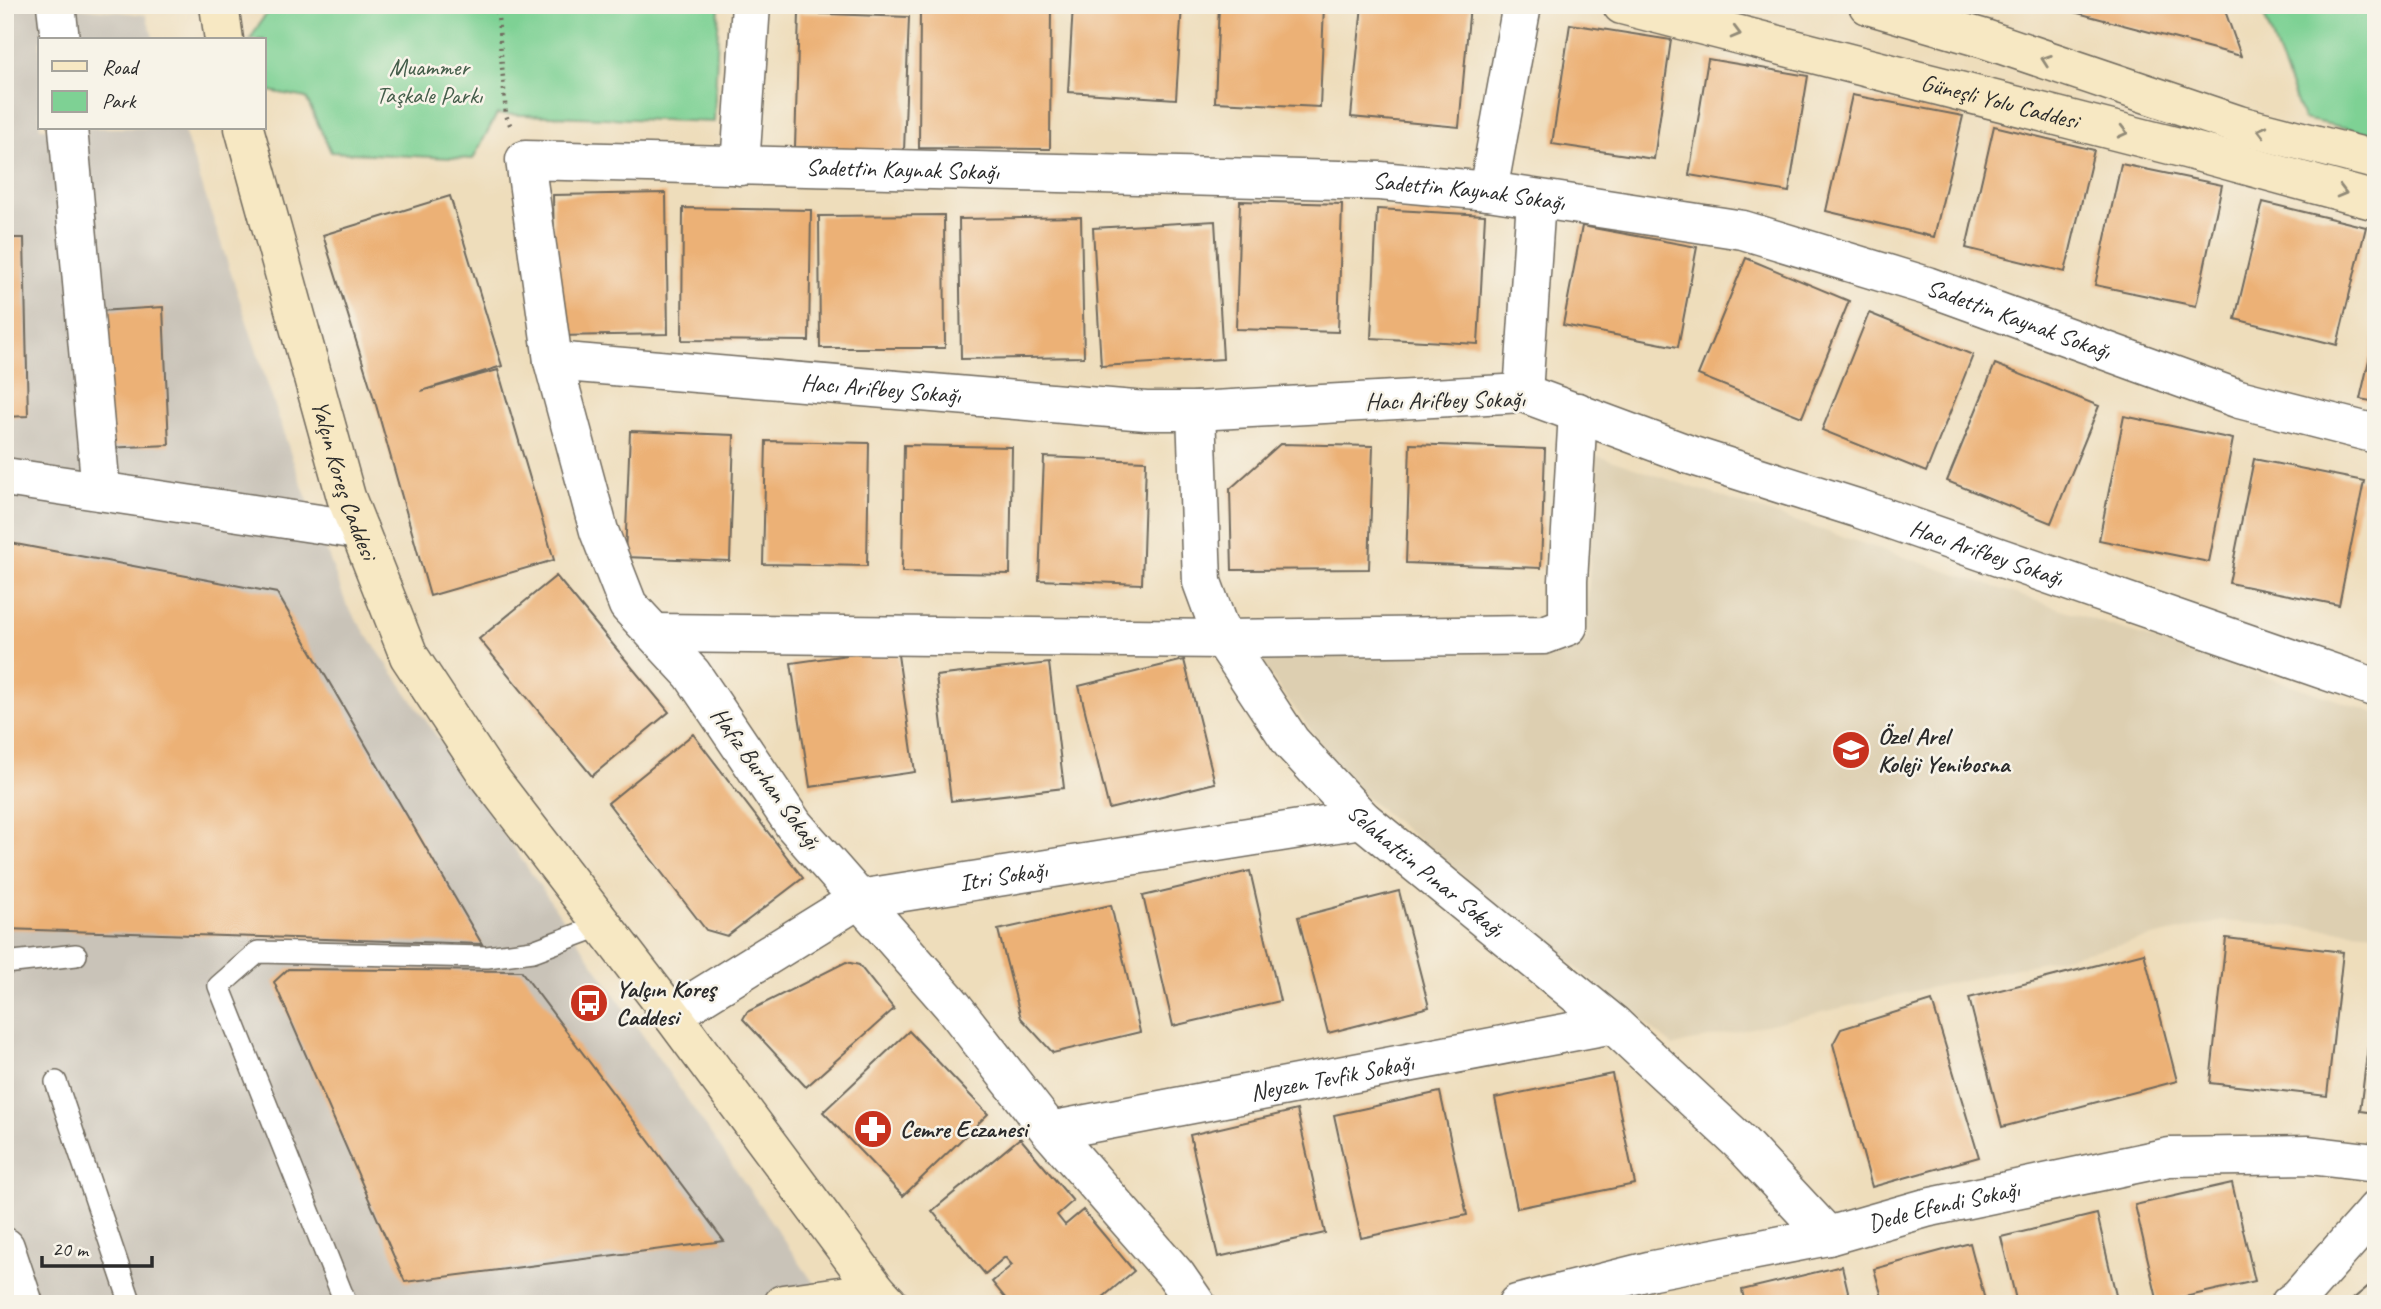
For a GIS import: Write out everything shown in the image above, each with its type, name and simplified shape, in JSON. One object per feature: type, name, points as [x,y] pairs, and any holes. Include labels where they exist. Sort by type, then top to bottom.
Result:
[{"type":"street","points":[[57,5],[60,38]]},
{"type":"street","points":[[219,5],[224,38]]},
{"type":"street","points":[[740,166],[751,5]]},
{"type":"street","points":[[1488,191],[1522,5]]},
{"type":"street","name":"Güneşli Yolu Caddesi","points":[[1622,5],[2172,145],[2376,201]]},
{"type":"street","name":"Güneşli Yolu Caddesi","points":[[1868,5],[1985,39],[2239,125],[2376,160]]},
{"type":"street","points":[[68,130],[102,491]]},
{"type":"street","name":"Yalçın Koreş Caddesi","points":[[245,130],[346,497],[409,656],[489,777],[672,1015],[883,1297]]},
{"type":"street","name":"Sadettin Kaynak Sokağı","points":[[525,160],[1380,181],[1488,191],[1743,230],[1927,286],[2239,399],[2376,434]]},
{"type":"street","name":"Hafız Burhan Sokağı","points":[[525,160],[553,361],[599,531],[628,605],[692,674],[794,825],[951,1005],[1050,1131],[1176,1275],[1196,1304]]},
{"type":"street","points":[[1523,393],[1536,200]]},
{"type":"street","name":"Hacı Arifbey Sokağı","points":[[553,361],[1132,410],[1196,411],[1523,393],[1690,455],[1860,509],[2376,688]]},
{"type":"street","name":"Selahattin Pınar Sokağı","points":[[1196,411],[1202,582],[1223,639],[1291,742],[1362,819],[1613,1024],[1741,1143],[1828,1236]]},
{"type":"street","points":[[654,633],[1223,639],[1544,635],[1568,626],[1567,581],[1578,412]]},
{"type":"street","points":[[5,477],[359,530]]},
{"type":"street","name":"Itri Sokağı","points":[[672,1015],[859,899],[1362,819]]},
{"type":"street","name":"Neyzen Tevfik Sokağı","points":[[1050,1131],[1613,1024]]},
{"type":"street","name":"Dede Efendi Sokağı","points":[[1517,1304],[1653,1270],[1828,1236],[1926,1208],[2169,1157],[2309,1155],[2376,1163]]},
{"type":"street","points":[[2290,1304],[2376,1210]]},
{"type":"street","points":[[5,1247],[24,1304]]},
{"type":"street","points":[[783,1304],[883,1297]]},
{"type":"lane","points":[[346,1304],[219,986],[258,952],[487,957],[533,951],[603,925]]},
{"type":"lane","points":[[5,963],[76,955]]},
{"type":"lane","points":[[56,1082],[131,1304]]},
{"type":"path","points":[[497,5],[506,115],[525,160]]},
{"type":"shaded area","points":[[5,5],[56,5],[146,15],[153,38],[38,38],[38,130],[184,130],[293,461],[347,606],[828,1304],[5,1304]]},
{"type":"shaded area","name":"Özel Arel Koleji Yenibosna","points":[[1595,455],[2376,713],[2376,933],[2223,921],[1673,1046],[1353,787],[1255,655],[1481,653],[1586,641]]},
{"type":"green space","name":"Muammer Taşkale Parkı","points":[[274,5],[719,5],[714,122],[497,114],[473,159],[331,152],[306,98],[266,90],[266,38],[251,38]]},
{"type":"green space","points":[[2260,5],[2376,5],[2376,134],[2303,119]]},
{"type":"building","points":[[920,5],[1051,5],[1050,149],[919,148]]},
{"type":"building","points":[[1073,5],[1182,5],[1176,99],[1068,92]]},
{"type":"building","points":[[1219,5],[1324,5],[1320,107],[1215,102]]},
{"type":"building","points":[[1362,5],[1470,5],[1459,127],[1351,117]]},
{"type":"building","points":[[2223,5],[2241,56],[2051,6]]},
{"type":"building","points":[[799,13],[909,17],[904,151],[795,147]]},
{"type":"building","points":[[1570,24],[1671,40],[1654,159],[1552,144]]},
{"type":"building","points":[[1708,59],[1808,76],[1789,192],[1689,175]]},
{"type":"building","points":[[1852,95],[1963,116],[1934,237],[1826,211]]},
{"type":"building","points":[[1994,126],[2094,150],[2065,272],[1966,248]]},
{"type":"building","points":[[2121,164],[2222,185],[2196,306],[2095,285]]},
{"type":"building","points":[[666,193],[668,334],[556,336],[553,195]]},
{"type":"building","points":[[450,196],[502,366],[421,391],[498,370],[554,560],[430,596],[376,405],[323,235]]},
{"type":"building","points":[[1240,201],[1342,204],[1338,332],[1236,329]]},
{"type":"building","points":[[2263,202],[2366,227],[2337,345],[2235,319]]},
{"type":"building","points":[[683,208],[811,210],[809,341],[682,340]]},
{"type":"building","points":[[1377,209],[1485,215],[1478,344],[1371,338]]},
{"type":"building","points":[[944,215],[945,348],[820,348],[819,216]]},
{"type":"building","points":[[1081,217],[1084,357],[961,359],[959,219]]},
{"type":"building","points":[[1215,221],[1223,359],[1101,366],[1093,228]]},
{"type":"building","points":[[1582,226],[1697,247],[1678,347],[1563,325]]},
{"type":"building","points":[[5,238],[24,238],[28,416],[5,417]]},
{"type":"building","points":[[1746,258],[1849,301],[1802,417],[1698,375]]},
{"type":"building","points":[[163,307],[169,445],[106,448],[99,311]]},
{"type":"building","points":[[1869,313],[1973,355],[1926,472],[1822,430]]},
{"type":"building","points":[[2376,334],[2376,402],[2360,399]]},
{"type":"building","points":[[1995,364],[2099,406],[2051,523],[1947,481]]},
{"type":"building","points":[[2124,416],[2233,439],[2209,562],[2099,540]]},
{"type":"building","points":[[630,431],[734,435],[730,561],[625,557]]},
{"type":"building","points":[[766,441],[869,443],[867,566],[763,564]]},
{"type":"building","points":[[1280,444],[1373,446],[1369,569],[1232,570],[1230,489]]},
{"type":"building","points":[[1410,444],[1545,449],[1541,568],[1406,563]]},
{"type":"building","points":[[904,445],[1012,447],[1010,574],[902,572]]},
{"type":"building","points":[[1044,457],[1146,461],[1142,584],[1039,580]]},
{"type":"building","points":[[2254,459],[2364,481],[2339,605],[2229,583]]},
{"type":"building","points":[[5,542],[277,593],[482,944],[5,929]]},
{"type":"building","points":[[556,576],[669,712],[592,776],[479,639]]},
{"type":"building","points":[[897,648],[915,772],[810,787],[791,663]]},
{"type":"building","points":[[1184,660],[1215,783],[1109,809],[1079,686]]},
{"type":"building","points":[[1049,663],[1064,788],[951,801],[936,676]]},
{"type":"building","points":[[693,734],[803,878],[727,936],[706,930],[608,803]]},
{"type":"building","points":[[1250,871],[1280,1001],[1173,1026],[1143,896]]},
{"type":"building","points":[[1399,891],[1429,1007],[1328,1033],[1298,917]]},
{"type":"building","points":[[1111,905],[1140,1032],[1053,1053],[1021,1018],[998,930]]},
{"type":"building","points":[[2226,938],[2343,952],[2327,1096],[2210,1083]]},
{"type":"building","points":[[2144,953],[2177,1081],[2002,1127],[1969,998]]},
{"type":"building","points":[[846,962],[859,965],[894,1009],[806,1087],[743,1019],[747,1012]]},
{"type":"building","points":[[288,969],[521,971],[724,1241],[405,1282],[274,982]]},
{"type":"building","points":[[2376,998],[2376,1113],[2360,1111]]},
{"type":"building","points":[[1932,1001],[1979,1157],[1872,1187],[1833,1044],[1841,1029]]},
{"type":"building","points":[[909,1031],[988,1114],[903,1196],[823,1112]]},
{"type":"building","points":[[1612,1074],[1635,1184],[1517,1208],[1495,1098]]},
{"type":"building","points":[[1440,1092],[1467,1215],[1361,1238],[1334,1115]]},
{"type":"building","points":[[1297,1110],[1325,1233],[1218,1257],[1190,1135]]},
{"type":"building","points":[[1020,1138],[1073,1201],[1057,1215],[1065,1225],[1083,1210],[1134,1271],[1095,1304],[1010,1304],[992,1282],[1012,1265],[1005,1257],[985,1274],[932,1211]]},
{"type":"building","points":[[2232,1183],[2255,1281],[2158,1303],[2135,1205]]},
{"type":"building","points":[[2097,1214],[2118,1304],[2017,1304],[2001,1237]]},
{"type":"building","points":[[1970,1243],[1986,1304],[1884,1304],[1874,1269]]},
{"type":"building","points":[[1842,1266],[1851,1304],[1745,1304],[1742,1290]]},
{"type":"building","points":[[2376,1280],[2376,1304],[2347,1304]]},
{"type":"place","name":"Özel Arel Koleji Yenibosna","points":[[1851,750]]},
{"type":"place","name":"Yalçın Koreş Caddesi","points":[[589,1003]]},
{"type":"place","name":"Cemre Eczanesi","points":[[873,1129]]}]
